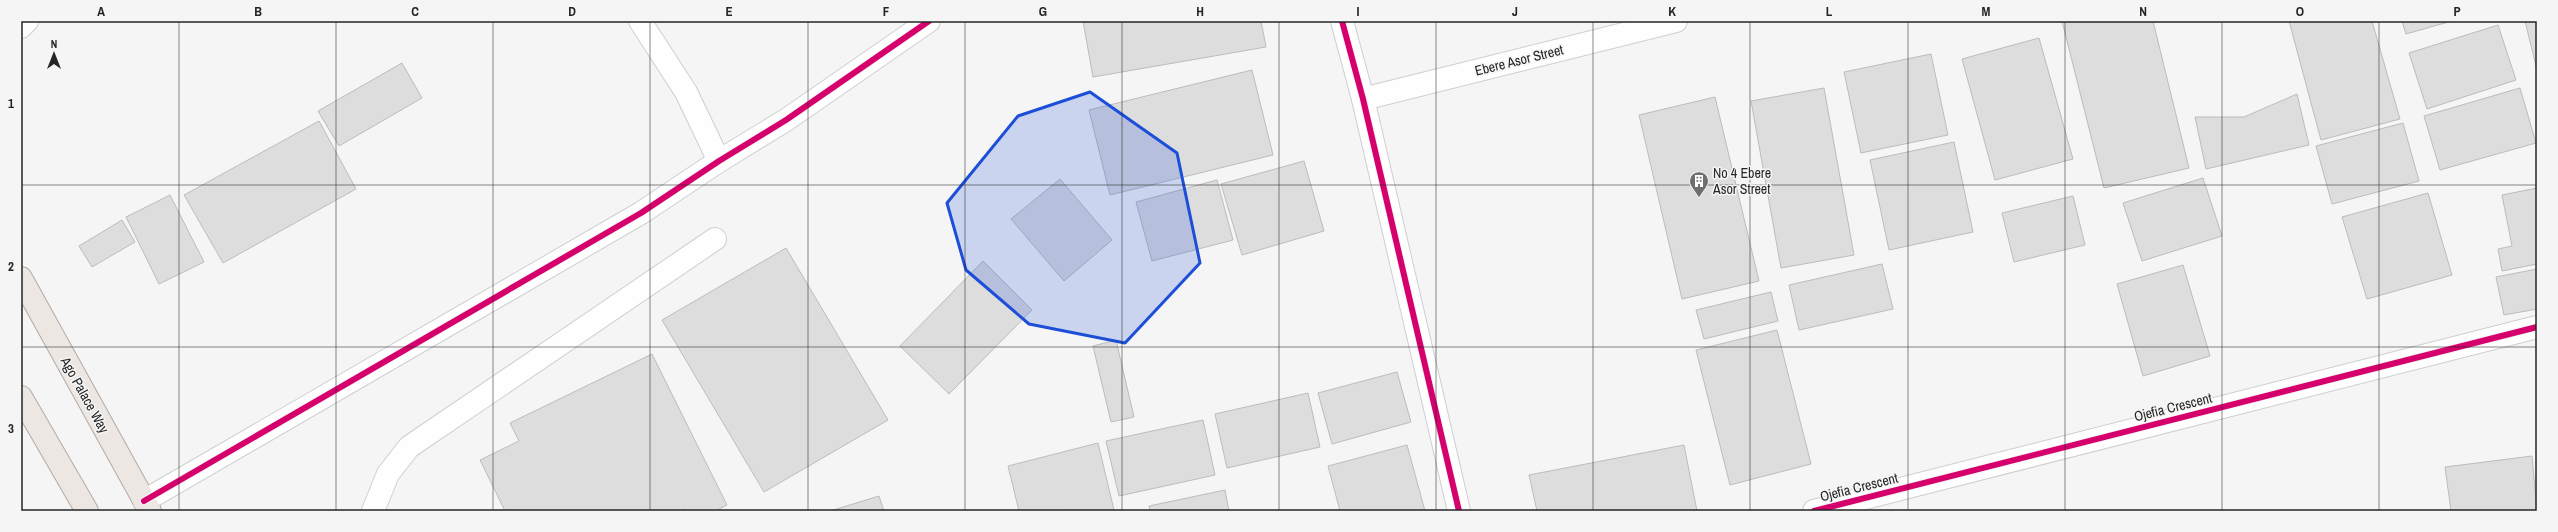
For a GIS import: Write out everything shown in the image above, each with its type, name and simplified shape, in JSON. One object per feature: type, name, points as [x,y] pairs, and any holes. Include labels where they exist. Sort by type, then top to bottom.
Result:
[{"type":"main road","name":"Ago Palace Way","points":[[21,278],[147,506]]},
{"type":"main road","points":[[21,396],[87,511]]},
{"type":"street","points":[[21,27],[27,21]]},
{"type":"street","points":[[640,21],[686,92],[719,161]]},
{"type":"street","points":[[147,506],[641,213],[719,161],[786,120],[929,21]]},
{"type":"street","points":[[1342,21],[1363,99],[1460,511]]},
{"type":"street","name":"Ebere Asor Street","points":[[1363,99],[1676,21]]},
{"type":"street","points":[[373,511],[388,474],[409,447],[715,239]]},
{"type":"street","name":"Ojefia Crescent","points":[[1814,511],[2537,327]]},
{"type":"highlighted area","points":[[1090,92],[1177,153],[1200,263],[1125,343],[1029,324],[966,270],[947,203],[1018,116]]},
{"type":"building","points":[[1083,21],[1261,21],[1266,47],[1093,77]]},
{"type":"building","points":[[2062,21],[2153,21],[2189,168],[2104,188]]},
{"type":"building","points":[[2289,21],[2372,21],[2400,119],[2321,140]]},
{"type":"building","points":[[2402,21],[2452,21],[2406,34]]},
{"type":"building","points":[[2525,21],[2537,21],[2537,70]]},
{"type":"building","points":[[2498,25],[2516,80],[2427,109],[2409,53]]},
{"type":"building","points":[[2039,38],[2073,159],[1995,180],[1962,59]]},
{"type":"building","points":[[1931,54],[1948,135],[1861,153],[1844,72]]},
{"type":"building","points":[[402,63],[422,98],[339,146],[318,111]]},
{"type":"building","points":[[1252,70],[1273,155],[1110,195],[1089,110]]},
{"type":"building","points":[[1824,88],[1854,255],[1781,268],[1751,101]]},
{"type":"building","points":[[2520,88],[2536,143],[2440,170],[2424,116]]},
{"type":"building","points":[[2297,94],[2309,145],[2206,169],[2195,117],[2244,117]]},
{"type":"building","name":"No 4 Ebere Asor Street","points":[[1715,97],[1759,281],[1682,299],[1639,115]]},
{"type":"building","points":[[319,121],[356,189],[223,263],[184,195]]},
{"type":"building","points":[[2403,123],[2419,181],[2332,204],[2316,146]]},
{"type":"building","points":[[1954,142],[1973,232],[1889,250],[1870,160]]},
{"type":"building","points":[[1304,161],[1324,231],[1242,255],[1221,184]]},
{"type":"building","points":[[2203,178],[2222,236],[2142,261],[2123,203]]},
{"type":"building","points":[[1060,179],[1112,240],[1064,281],[1011,219]]},
{"type":"building","points":[[1217,180],[1233,240],[1152,261],[1136,202]]},
{"type":"building","points":[[2537,188],[2537,264],[2502,271],[2498,249],[2512,246],[2502,195]]},
{"type":"building","points":[[2428,193],[2452,275],[2367,299],[2342,217]]},
{"type":"building","points":[[170,195],[204,262],[159,284],[126,217]]},
{"type":"building","points":[[2073,196],[2085,245],[2014,262],[2002,213]]},
{"type":"building","points":[[122,220],[135,242],[92,267],[79,246]]},
{"type":"building","points":[[786,248],[888,420],[764,492],[662,320]]},
{"type":"building","points":[[983,261],[1032,310],[949,394],[900,346]]},
{"type":"building","points":[[1882,264],[1893,309],[1799,330],[1789,285]]},
{"type":"building","points":[[2183,265],[2210,356],[2143,376],[2117,284]]},
{"type":"building","points":[[2537,269],[2537,309],[2504,315],[2496,277]]},
{"type":"building","points":[[1771,292],[1778,321],[1704,339],[1696,310]]},
{"type":"building","points":[[1777,330],[1811,464],[1730,485],[1696,350]]},
{"type":"building","points":[[1116,340],[1134,417],[1111,422],[1093,346]]},
{"type":"building","points":[[652,354],[727,505],[715,511],[685,511],[684,509],[679,511],[505,511],[480,460],[519,441],[510,423]]},
{"type":"building","points":[[1397,372],[1411,422],[1332,444],[1318,393]]},
{"type":"building","points":[[1308,393],[1320,447],[1227,468],[1215,414]]},
{"type":"building","points":[[1203,420],[1215,475],[1119,496],[1106,441]]},
{"type":"building","points":[[1098,443],[1114,510],[1019,511],[1008,466]]},
{"type":"building","points":[[1407,445],[1425,511],[1340,511],[1328,466]]},
{"type":"building","points":[[1684,445],[1697,511],[1537,511],[1529,475]]},
{"type":"building","points":[[2532,456],[2537,511],[2451,511],[2445,467]]},
{"type":"building","points":[[1225,490],[1229,511],[1150,511],[1149,506]]},
{"type":"building","points":[[879,496],[884,511],[830,511]]},
{"type":"cycle path","points":[[144,501],[641,213],[719,161],[786,120],[929,21]]},
{"type":"cycle path","points":[[1342,21],[1363,99],[1459,511]]},
{"type":"cycle path","points":[[1814,511],[2537,327]]},
{"type":"place","name":"No 4 Ebere Asor Street","points":[[1699,198]]}]
